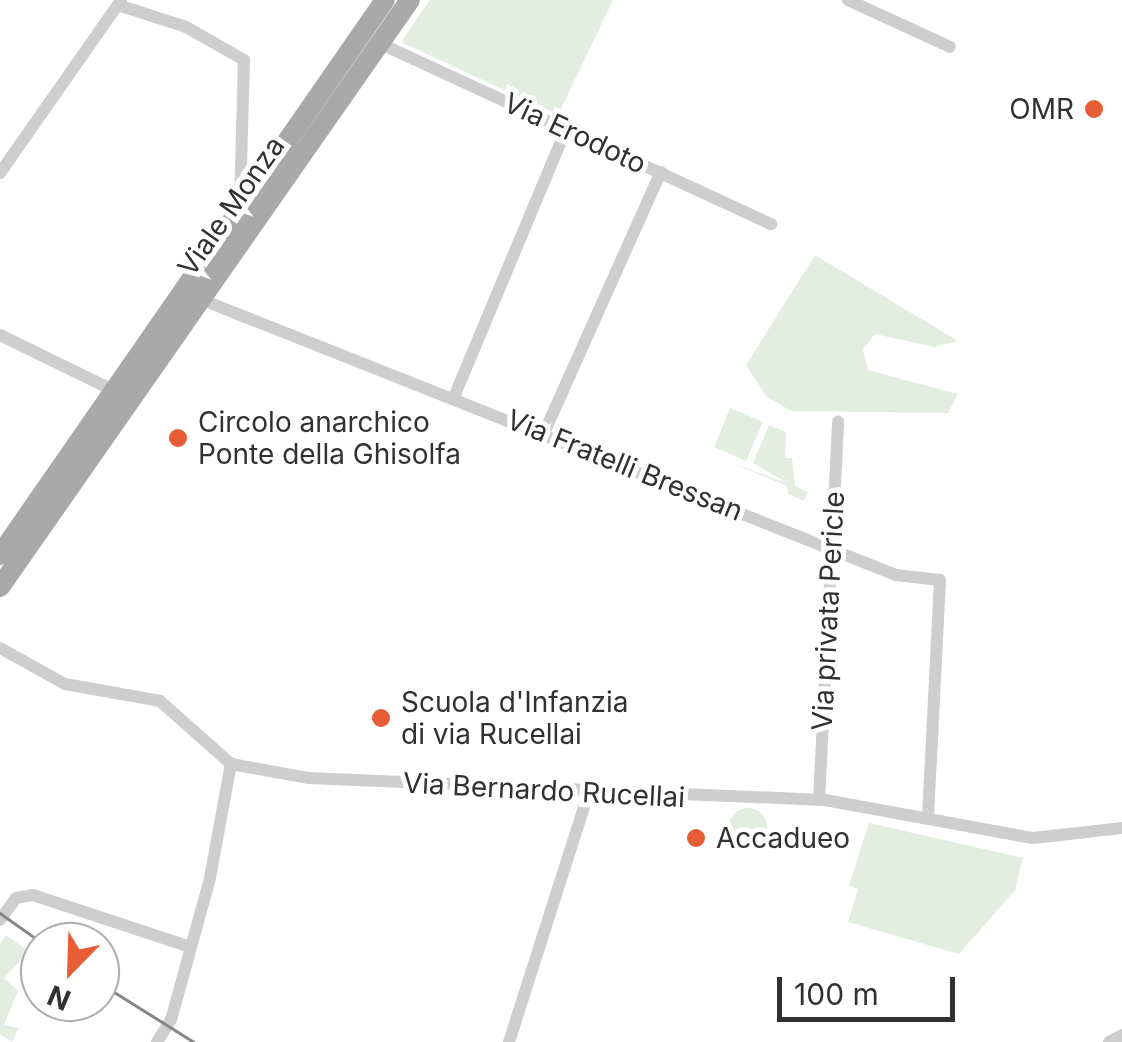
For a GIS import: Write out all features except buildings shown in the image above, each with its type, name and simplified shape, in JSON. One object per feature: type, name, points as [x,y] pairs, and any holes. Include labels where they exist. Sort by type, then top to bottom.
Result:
[{"type":"main road","name":"Viale Monza","points":[[0,555],[200,299],[369,39],[385,0]]},
{"type":"main road","name":"Viale Monza","points":[[0,587],[240,205],[369,39],[410,0]]},
{"type":"street","points":[[848,0],[950,47]]},
{"type":"street","points":[[0,173],[120,2],[186,27],[244,60],[240,205]]},
{"type":"street","name":"Via Erodoto","points":[[369,39],[771,224]]},
{"type":"street","points":[[454,397],[566,129]]},
{"type":"street","points":[[544,433],[661,172]]},
{"type":"street","name":"Via Fratelli Bressan","points":[[200,299],[896,575],[940,580],[928,817]]},
{"type":"street","points":[[0,334],[121,396]]},
{"type":"street","name":"Via privata Pericle","points":[[818,800],[838,421]]},
{"type":"street","points":[[0,648],[65,684],[160,701],[230,764],[190,947],[162,1037]]},
{"type":"street","name":"Via Bernardo Rucellai","points":[[230,764],[323,780],[588,794],[818,800],[1033,838],[1122,828]]},
{"type":"street","points":[[509,1042],[588,794]]},
{"type":"street","points":[[1,919],[16,898],[33,895],[190,947]]},
{"type":"street","points":[[1109,1042],[1122,1035]]},
{"type":"green space","points":[[430,0],[613,0],[558,115],[401,42]]},
{"type":"green space","points":[[815,255],[958,341],[934,347],[875,334],[863,349],[868,370],[958,394],[948,413],[791,411],[766,396],[746,365]]},
{"type":"green space","points":[[730,408],[763,422],[746,461],[714,447]]},
{"type":"green space","points":[[769,425],[786,432],[785,458],[792,458],[795,486],[808,492],[804,501],[788,494],[787,486],[732,463],[787,483],[753,463]]},
{"type":"green space","points":[[748,808],[761,814],[767,827],[761,840],[748,846],[735,840],[729,827],[735,814]]},
{"type":"green space","points":[[869,823],[1023,858],[1015,890],[959,954],[848,922],[858,889],[849,885]]},
{"type":"green space","points":[[6,935],[20,945],[20,961],[4,978],[18,991],[4,1025],[19,1028],[12,1042],[0,1034],[0,944]]},
{"type":"tram line","points":[[0,913],[20,927]]},
{"type":"tram line","points":[[120,996],[194,1042]]},
{"type":"place","name":"OMR","points":[[1094,109]]},
{"type":"place","name":"Circolo anarchico Ponte della Ghisolfa","points":[[178,438]]},
{"type":"place","name":"Scuola d'Infanzia di via Rucellai","points":[[381,718]]},
{"type":"place","name":"Accadueo","points":[[696,838]]}]
